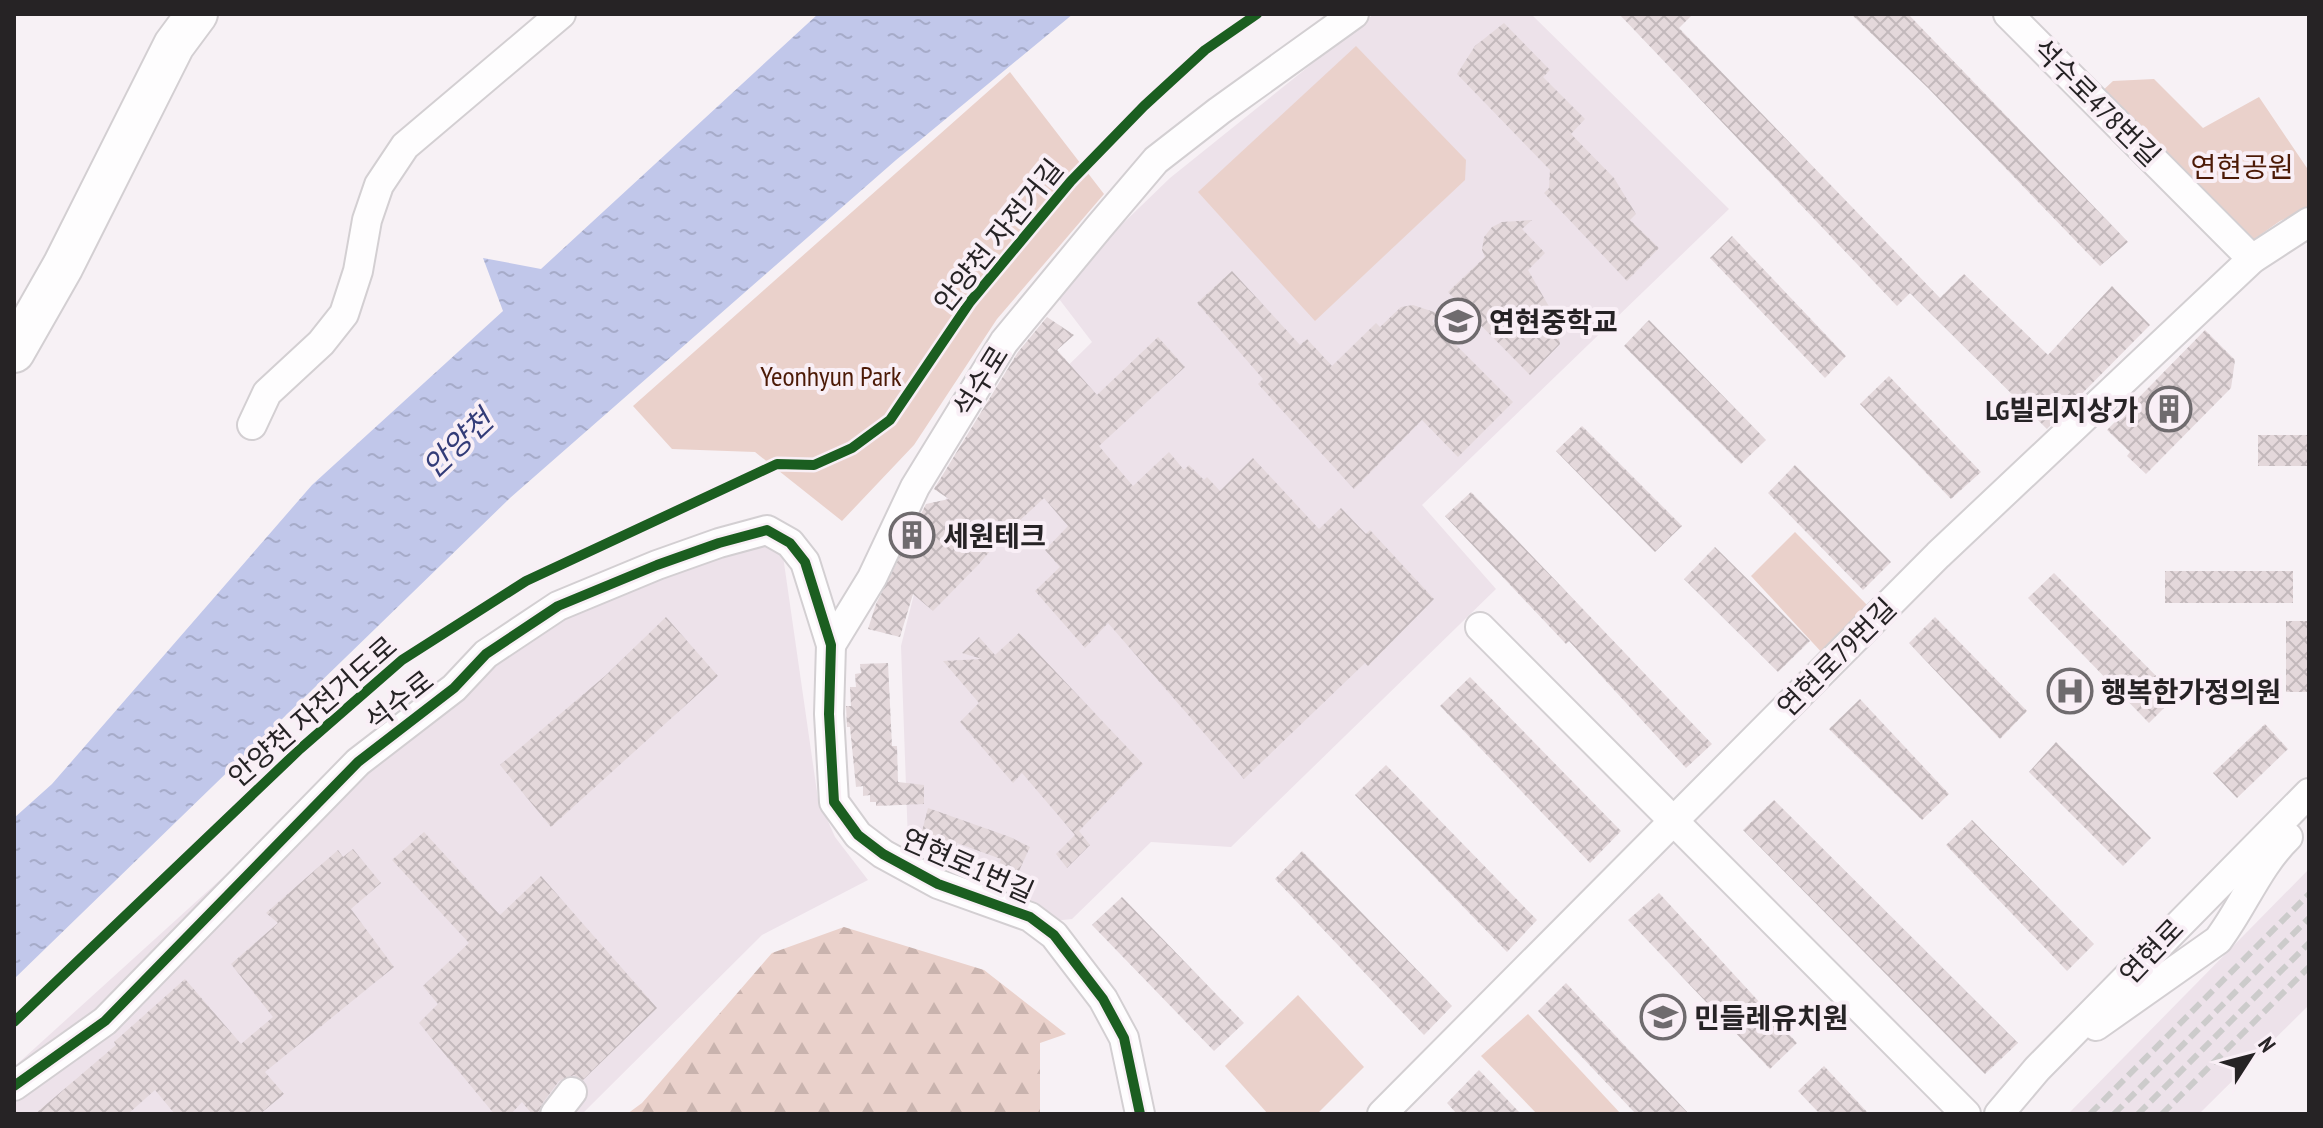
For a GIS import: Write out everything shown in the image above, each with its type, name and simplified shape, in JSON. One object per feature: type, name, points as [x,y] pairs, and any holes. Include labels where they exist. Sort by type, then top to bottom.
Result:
[{"type":"highway","points":[[14,352],[70,252],[174,45],[197,14]]},
{"type":"street","points":[[252,425],[267,393],[321,343],[344,314],[358,271],[367,220],[379,185],[405,146],[561,14]]},
{"type":"street","name":"석수로","points":[[831,645],[872,578],[915,487],[1004,342],[1099,227],[1156,160],[1354,14]]},
{"type":"street","name":"석수로478번길","points":[[2008,14],[2252,259]]},
{"type":"street","name":"연현로79번길","points":[[1382,1114],[1938,555],[2252,259],[2309,222]]},
{"type":"street","name":"석수로","points":[[14,1086],[105,1021],[358,762],[454,688],[486,654],[558,606],[657,565],[767,530],[790,543],[805,562],[831,645]]},
{"type":"street","points":[[1480,627],[1966,1114]]},
{"type":"street","name":"연현로1번길","points":[[831,645],[829,714],[834,802],[858,835],[883,854],[938,884],[1030,917],[1054,935],[1103,999],[1124,1038],[1140,1114]]},
{"type":"street","name":"연현로","points":[[1999,1114],[2037,1069],[2168,933],[2309,793]]},
{"type":"street","points":[[2037,1069],[2218,940],[2271,853],[2309,817]]},
{"type":"street","points":[[2168,933],[2169,946],[2178,954],[2195,955]]},
{"type":"shaded area","points":[[1374,14],[1531,14],[1729,209],[1422,505],[1496,589],[1231,847],[1151,842],[1072,919],[1053,921],[1003,884],[908,842],[901,646],[932,522],[965,467],[1092,342],[1053,291],[1170,178]]},
{"type":"shaded area","points":[[748,541],[782,549],[818,799],[835,837],[868,880],[762,935],[582,1114],[14,1114],[14,1067],[492,633]]},
{"type":"shaded area","points":[[2309,869],[2309,1005],[2199,1114],[2068,1114]]},
{"type":"green space","points":[[1356,46],[1466,160],[1465,180],[1315,321],[1198,192]]},
{"type":"green space","name":"Yeonhyun Park","points":[[1010,72],[1104,194],[997,319],[914,445],[842,521],[755,452],[672,449],[633,406]]},
{"type":"green space","name":"연현공원","points":[[2154,79],[2203,128],[2259,97],[2309,171],[2309,208],[2280,221],[2246,245],[2099,94],[2113,81]]},
{"type":"green space","points":[[1795,532],[1871,609],[1825,656],[1751,576]]},
{"type":"green space","points":[[844,927],[984,970],[1066,1034],[1040,1043],[1040,1114],[627,1114],[642,1103],[772,953]]},
{"type":"green space","points":[[1298,995],[1364,1067],[1317,1114],[1268,1114],[1225,1066]]},
{"type":"green space","points":[[1528,1014],[1621,1114],[1537,1114],[1481,1056]]},
{"type":"water","name":"안양천","points":[[818,14],[1073,14],[896,160],[510,498],[14,979],[14,818],[52,784],[312,485],[503,311],[483,258],[541,269]]},
{"type":"building","points":[[1619,14],[1693,14],[1679,28],[1940,298],[1964,274],[2048,355],[2112,286],[2150,325],[2047,429],[1910,293],[1897,306]]},
{"type":"building","points":[[1851,14],[1908,14],[2128,242],[2100,266],[1928,88]]},
{"type":"building","points":[[1504,23],[1550,70],[1543,77],[1585,119],[1571,134],[1614,178],[1636,214],[1630,220],[1659,248],[1627,281],[1544,193],[1549,188],[1550,170],[1457,74],[1475,46]]},
{"type":"building","points":[[1532,220],[1522,229],[1545,253],[1528,270],[1555,317],[1560,344],[1530,375],[1448,292],[1485,257],[1482,250],[1484,237],[1492,227],[1502,222]]},
{"type":"building","points":[[1732,236],[1846,356],[1825,378],[1710,258]]},
{"type":"building","points":[[1232,271],[1300,345],[1307,339],[1332,366],[1376,323],[1380,327],[1401,307],[1413,305],[1440,314],[1432,321],[1513,402],[1458,457],[1422,420],[1354,489],[1258,384],[1263,379],[1197,303]]},
{"type":"building","points":[[1047,317],[1074,335],[1057,350],[1097,395],[1158,337],[1185,367],[1099,446],[1133,486],[1169,452],[1184,470],[1189,465],[1220,491],[1253,458],[1319,529],[1341,508],[1366,534],[1370,530],[1434,599],[1368,666],[1365,663],[1244,779],[1108,623],[1085,648],[1035,591],[1060,567],[1045,550],[1068,526],[1044,498],[1014,523],[933,611],[913,594],[900,637],[868,629],[876,604],[926,504],[949,499],[934,489],[1018,352]]},
{"type":"building","points":[[1649,320],[1766,440],[1741,464],[1624,346]]},
{"type":"building","name":"LG빌리지상가","points":[[2205,330],[2235,360],[2231,388],[2146,474],[2127,456],[2130,452],[2107,430]]},
{"type":"building","points":[[1889,376],[1981,472],[1951,499],[1860,404]]},
{"type":"building","points":[[1582,426],[1682,526],[1655,552],[1556,451]]},
{"type":"building","points":[[2258,435],[2309,435],[2309,466],[2258,466]]},
{"type":"building","points":[[1795,465],[1891,562],[1863,590],[1768,493]]},
{"type":"building","points":[[1471,492],[1712,744],[1686,768],[1569,641],[1566,644],[1445,516]]},
{"type":"building","points":[[1715,547],[1810,641],[1778,672],[1684,579]]},
{"type":"building","points":[[2165,571],[2293,571],[2293,603],[2165,603]]},
{"type":"building","points":[[2054,573],[2176,696],[2149,723],[2028,598]]},
{"type":"building","points":[[666,617],[718,676],[551,827],[500,765],[605,676]]},
{"type":"building","points":[[1935,617],[2027,711],[2000,739],[1909,643]]},
{"type":"building","points":[[2286,621],[2309,621],[2309,692],[2286,692]]},
{"type":"building","points":[[1019,633],[1143,764],[1079,831],[1090,845],[1067,868],[1056,854],[1075,835],[1022,773],[1013,783],[960,722],[979,703],[943,661],[982,659],[962,653],[979,637],[995,655]]},
{"type":"building","points":[[888,663],[892,746],[897,746],[898,782],[924,785],[924,804],[876,806],[876,802],[870,802],[870,795],[863,796],[863,786],[856,787],[850,727],[847,727],[846,706],[851,706],[850,687],[856,687],[855,674],[861,673],[860,664]]},
{"type":"building","points":[[1470,677],[1621,831],[1590,863],[1440,706]]},
{"type":"building","points":[[1860,699],[1949,794],[1922,820],[1829,729]]},
{"type":"building","points":[[2265,724],[2288,749],[2237,798],[2213,773]]},
{"type":"building","points":[[2056,742],[2151,838],[2123,866],[2029,772]]},
{"type":"building","points":[[1386,765],[1537,920],[1507,952],[1355,795]]},
{"type":"building","points":[[1774,800],[2018,1043],[1985,1074],[1743,830]]},
{"type":"building","points":[[928,808],[1030,847],[1013,884],[996,874],[1001,859],[957,843],[956,849],[920,839]]},
{"type":"building","points":[[1972,820],[2094,944],[2067,971],[1946,845]]},
{"type":"building","points":[[424,832],[500,915],[541,876],[657,1008],[583,1080],[574,1075],[559,1081],[538,1114],[532,1114],[522,1102],[511,1114],[494,1114],[419,1023],[438,1004],[423,986],[469,943],[392,860]]},
{"type":"building","points":[[353,849],[381,883],[351,909],[394,967],[265,1072],[284,1094],[260,1114],[175,1114],[155,1090],[128,1114],[35,1114],[116,1045],[114,1042],[185,979],[241,1044],[273,1017],[231,964],[278,923],[266,913],[338,850],[343,857]]},
{"type":"building","points":[[1302,851],[1452,1006],[1424,1035],[1275,879]]},
{"type":"building","points":[[1659,893],[1797,1043],[1770,1069],[1628,920]]},
{"type":"building","points":[[1122,897],[1244,1023],[1214,1051],[1092,925]]},
{"type":"building","points":[[1566,983],[1689,1114],[1636,1114],[1538,1011]]},
{"type":"building","points":[[1824,1066],[1869,1114],[1820,1114],[1798,1091]]},
{"type":"building","points":[[1479,1070],[1521,1114],[1457,1114],[1447,1103]]},
{"type":"railway","points":[[2090,1114],[2309,894]]},
{"type":"railway","points":[[2114,1114],[2309,918]]},
{"type":"railway","points":[[2138,1114],[2309,943]]},
{"type":"railway","points":[[2162,1114],[2309,967]]},
{"type":"cycle path","name":"안양천 자전거길","points":[[14,1022],[300,749],[402,660],[526,581],[777,464],[814,465],[852,448],[890,420],[970,302],[1071,181],[1144,106],[1205,50],[1257,14]]},
{"type":"cycle path","points":[[14,1086],[105,1021],[358,762],[454,688],[486,654],[558,606],[657,565],[767,530],[790,543],[805,562],[831,645],[829,714],[834,802],[858,835],[883,854],[938,884],[1030,917],[1054,935],[1103,999],[1124,1038],[1140,1114]]},
{"type":"place","name":"연현중학교","points":[[1458,321]]},
{"type":"place","name":"LG빌리지상가","points":[[2169,409]]},
{"type":"place","name":"세원테크","points":[[912,535]]},
{"type":"place","name":"행복한가정의원","points":[[2070,691]]},
{"type":"place","name":"민들레유치원","points":[[1663,1017]]}]
